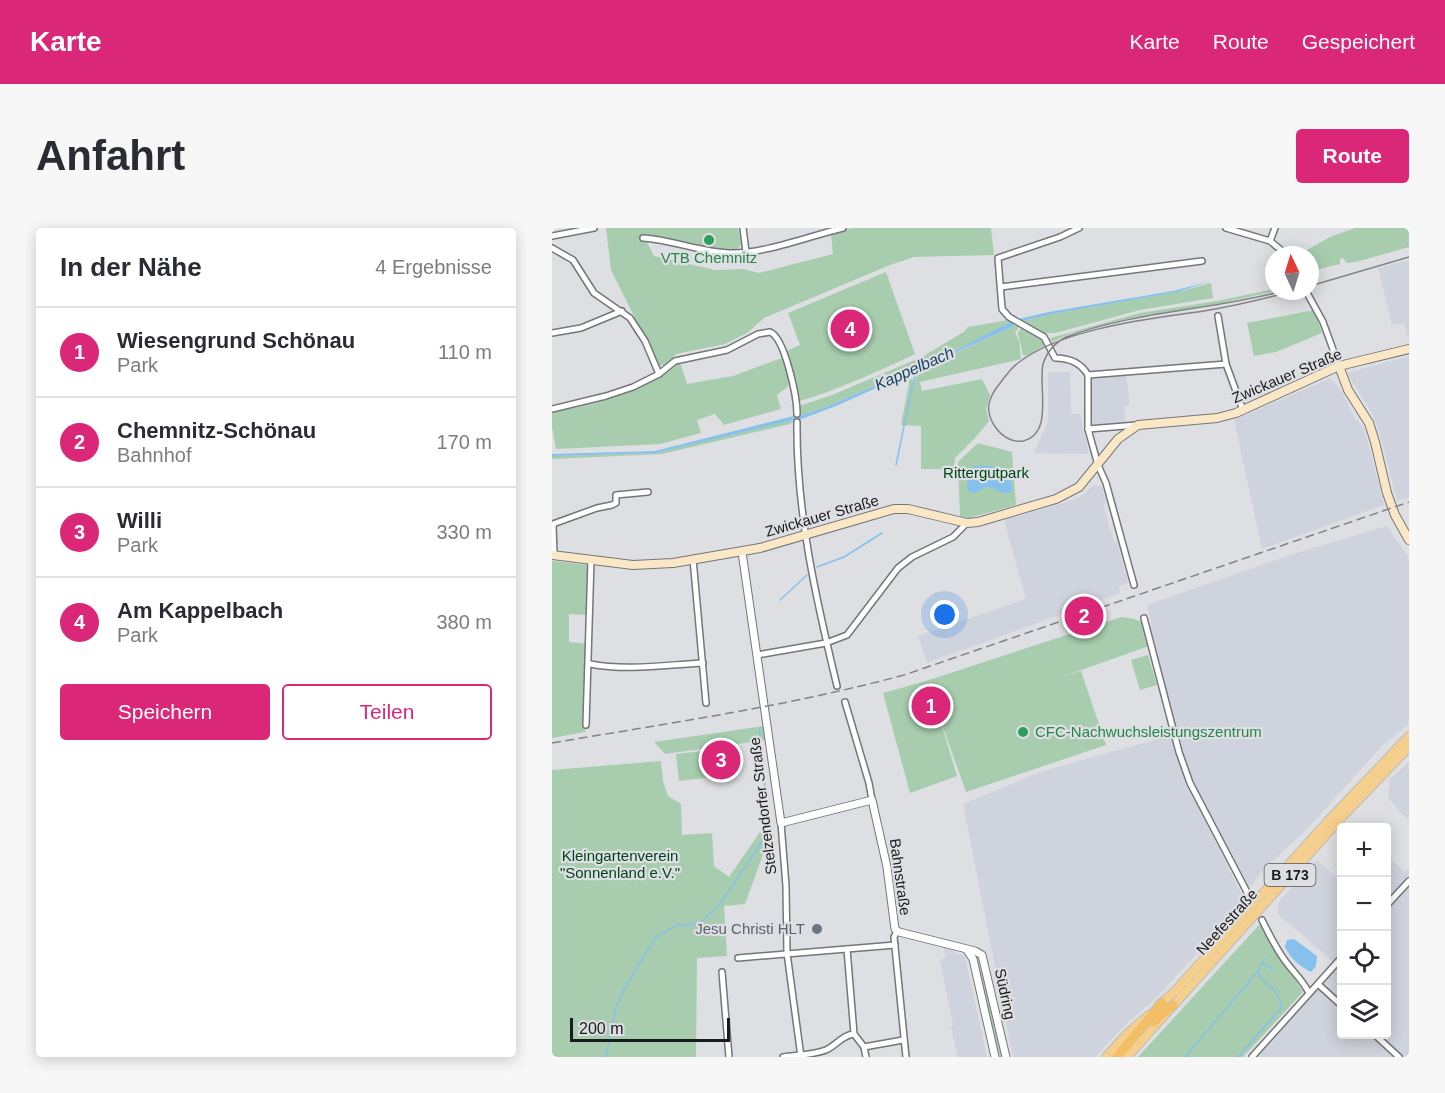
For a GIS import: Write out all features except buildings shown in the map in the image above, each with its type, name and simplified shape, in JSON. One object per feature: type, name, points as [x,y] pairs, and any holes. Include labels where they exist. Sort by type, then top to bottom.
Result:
[{"type":"highway","name":"Neefestraße","points":[[1117,1057],[1162,1003]]},
{"type":"highway","name":"Neefestraße","points":[[1137,1035],[1173,1005]]},
{"type":"main road","name":"Zwickauer Straße","points":[[553,555],[633,565],[673,563],[742,552],[805,537],[894,509],[908,509],[967,523],[978,522],[1056,500],[1079,487],[1118,439],[1138,425],[1217,418],[1243,410],[1339,366],[1409,349]]},
{"type":"main road","points":[[1339,366],[1348,390],[1369,423],[1376,442],[1387,493],[1398,521],[1409,540]]},
{"type":"main road","name":"Neefestraße","points":[[1106,1057],[1128,1033],[1162,1003],[1409,736]]},
{"type":"main road","name":"Neefestraße","points":[[1173,1005],[1361,795],[1409,747]]},
{"type":"main road","name":"B 173","points":[[1127,1057],[1173,1005]]},
{"type":"street","points":[[552,236],[594,228]]},
{"type":"street","points":[[743,228],[746,252]]},
{"type":"street","points":[[643,238],[729,253],[746,252],[843,228]]},
{"type":"street","points":[[1079,228],[1060,237],[998,258],[1002,309],[1009,317],[1044,337],[1055,358],[1068,359],[1076,363],[1088,375],[1088,429],[1098,465],[1106,483],[1134,585]]},
{"type":"street","points":[[1226,228],[1270,241],[1276,246]]},
{"type":"street","points":[[1270,241],[1275,228]]},
{"type":"street","points":[[552,248],[573,260],[594,293],[630,318],[645,341],[659,374]]},
{"type":"street","points":[[1001,287],[1203,261]]},
{"type":"street","points":[[1311,300],[1323,322],[1339,366]]},
{"type":"street","points":[[552,333],[581,328],[622,311]]},
{"type":"street","points":[[1218,316],[1226,364],[1243,410]]},
{"type":"street","points":[[552,409],[633,387],[659,374],[675,361],[727,350],[764,332],[773,332],[792,376],[797,414]]},
{"type":"street","points":[[1088,375],[1226,364]]},
{"type":"street","points":[[797,422],[796,453],[805,537],[837,686]]},
{"type":"street","name":"Zwickauer Straße","points":[[1088,429],[1138,425]]},
{"type":"street","points":[[553,555],[553,524],[612,505],[616,495],[621,493],[648,492]]},
{"type":"street","points":[[757,655],[826,643],[851,632],[898,568],[912,557],[948,539],[967,523]]},
{"type":"street","name":"Stelzendorfer Straße","points":[[742,552],[781,823],[786,886],[787,954],[801,1056]]},
{"type":"street","points":[[693,559],[706,703]]},
{"type":"street","points":[[586,725],[590,664],[591,560]]},
{"type":"street","points":[[1144,618],[1179,752],[1190,783],[1248,894]]},
{"type":"street","points":[[590,664],[605,667],[633,667],[703,663]]},
{"type":"street","name":"Bahnstraße","points":[[845,702],[869,783],[888,867],[893,925],[897,931],[894,937],[906,1057]]},
{"type":"street","points":[[781,823],[872,800]]},
{"type":"street","points":[[1391,901],[1409,881]]},
{"type":"street","points":[[1262,920],[1279,951],[1299,975],[1309,993]]},
{"type":"street","name":"Südring","points":[[897,931],[964,948],[979,953],[984,958],[1006,1057]]},
{"type":"street","points":[[738,958],[895,945]]},
{"type":"street","name":"Südring","points":[[964,948],[973,959],[996,1057]]},
{"type":"street","points":[[847,950],[854,1034],[864,1047],[866,1057]]},
{"type":"street","points":[[1252,1057],[1337,962]]},
{"type":"street","points":[[722,972],[729,1057]]},
{"type":"street","points":[[1317,984],[1337,1002]]},
{"type":"street","points":[[783,1057],[824,1051],[846,1034],[854,1034]]},
{"type":"street","points":[[1379,1039],[1399,1057]]},
{"type":"street","points":[[864,1047],[903,1040]]},
{"type":"shaded area","points":[[1409,260],[1409,343],[1404,323],[1392,325],[1378,268]]},
{"type":"shaded area","points":[[1409,356],[1409,497],[1397,501],[1381,438],[1372,413],[1347,373]]},
{"type":"shaded area","points":[[1048,372],[1070,372],[1071,414],[1080,414],[1089,454],[1034,453],[1048,421]]},
{"type":"shaded area","points":[[1126,374],[1130,405],[1124,406],[1126,424],[1095,426],[1092,422],[1091,410],[1092,376]]},
{"type":"shaded area","points":[[1331,378],[1343,394],[1354,417],[1364,428],[1384,505],[1262,549],[1234,420]]},
{"type":"shaded area","points":[[1094,485],[1102,487],[1106,502],[1103,504],[1114,542],[1117,542],[1128,583],[1119,586],[1120,593],[927,663],[918,636],[1026,599],[1004,520],[1068,502],[1080,497]]},
{"type":"shaded area","points":[[1387,526],[1409,558],[1409,724],[1382,746],[1308,828],[1263,870],[1253,884],[1247,887],[1193,783],[1180,748],[1150,631],[1151,622],[1147,605],[1284,557]]},
{"type":"shaded area","points":[[1172,735],[1181,770],[1245,902],[1152,1002],[1127,1023],[1095,1057],[1013,1057],[963,804],[1040,772]]},
{"type":"shaded area","points":[[1409,762],[1409,821],[1388,798],[1390,779]]},
{"type":"shaded area","points":[[1317,860],[1337,878],[1337,965],[1278,914],[1278,903]]},
{"type":"shaded area","points":[[1391,860],[1405,872],[1409,868],[1409,1057],[1258,1057],[1337,967],[1337,1039],[1391,1039]]},
{"type":"shaded area","points":[[944,947],[953,948],[954,953],[965,956],[987,1057],[958,1057],[940,961],[945,957]]},
{"type":"green space","points":[[606,228],[738,228],[741,243],[739,248],[731,251],[667,238],[644,237],[654,256],[715,270],[743,269],[759,273],[833,254],[831,234],[852,228],[991,228],[994,255],[914,257],[764,318],[747,333],[725,344],[676,354],[668,363],[659,366],[611,270]]},
{"type":"green space","points":[[1355,228],[1409,228],[1409,247],[1356,262],[1347,263],[1343,258],[1340,259],[1340,264],[1319,269],[1319,246],[1314,246],[1330,237]]},
{"type":"green space","points":[[886,272],[915,354],[844,386],[800,401],[796,379],[784,352],[800,345],[788,313]]},
{"type":"green space","points":[[1211,283],[1213,298],[1140,310],[1055,333],[1044,333],[1021,321],[1177,292]]},
{"type":"green space","points":[[1265,291],[1265,294],[1207,306],[1135,317],[1069,334],[1052,342],[1050,338],[1140,313]]},
{"type":"green space","points":[[1314,310],[1322,333],[1276,352],[1254,356],[1247,323]]},
{"type":"green space","points":[[1008,320],[1011,322],[984,337],[824,408],[799,416],[799,406],[832,395],[922,357],[968,327]]},
{"type":"green space","points":[[1016,325],[1019,327],[1015,333],[1019,340],[1021,359],[920,382],[922,391],[982,379],[990,395],[986,410],[989,421],[955,458],[954,469],[921,469],[921,426],[901,425],[910,378],[914,382],[924,367]]},
{"type":"green space","points":[[1021,328],[1040,339],[1045,345],[1026,356],[1023,355],[1018,333]]},
{"type":"green space","points":[[782,358],[791,384],[777,395],[781,409],[724,425],[715,414],[697,420],[701,433],[660,444],[556,449],[552,412],[603,401],[636,389],[680,362],[687,384],[733,376]]},
{"type":"green space","points":[[795,419],[790,424],[662,454],[552,459],[552,456],[656,453]]},
{"type":"green space","name":"Rittergutpark","points":[[978,443],[1012,452],[1016,505],[969,518],[960,516],[958,462]]},
{"type":"green space","points":[[552,561],[588,565],[587,615],[569,614],[569,642],[588,644],[585,732],[552,738]]},
{"type":"green space","points":[[1122,617],[1142,622],[1149,646],[1059,678],[1081,671],[1106,745],[966,792],[940,719],[957,776],[910,793],[883,693]]},
{"type":"green space","points":[[1148,655],[1157,685],[1140,690],[1131,660]]},
{"type":"green space","points":[[764,726],[766,740],[665,754],[654,742]]},
{"type":"green space","points":[[711,750],[714,777],[679,781],[676,754]]},
{"type":"green space","name":"Kleingartenverein \"Sonnenland e.V.\"","points":[[661,761],[663,781],[668,796],[681,804],[682,835],[712,833],[714,866],[729,877],[760,832],[768,841],[745,904],[724,906],[727,956],[697,958],[696,1057],[552,1057],[552,770]]},
{"type":"green space","points":[[1260,924],[1303,992],[1243,1057],[1138,1057]]},
{"type":"green space","points":[[977,956],[1003,1057],[1000,1057],[975,958]]},
{"type":"water","points":[[1211,281],[1177,292],[1021,321],[1019,319],[1173,291]]},
{"type":"water","points":[[1011,322],[1014,326],[836,406],[799,420],[799,416],[824,408],[956,350]]},
{"type":"water","points":[[794,416],[795,419],[789,421],[656,453],[552,456],[552,454],[655,451]]},
{"type":"water","points":[[974,466],[991,466],[1011,472],[1012,493],[1001,493],[994,488],[986,487],[975,493],[969,492],[967,487],[969,470]]},
{"type":"water","points":[[1294,939],[1317,956],[1316,966],[1311,972],[1296,962],[1285,947],[1287,940]]},
{"type":"waterway","name":"Kappelbach","points":[[896,465],[914,378],[923,366]]},
{"type":"waterway","points":[[817,567],[844,557],[882,533]]},
{"type":"waterway","points":[[780,600],[807,575]]},
{"type":"waterway","points":[[606,1057],[615,1010],[624,989],[655,938],[679,924],[684,926],[701,922],[720,904],[766,836],[765,788],[759,728]]},
{"type":"waterway","points":[[1238,1057],[1281,1008],[1274,990],[1258,972],[1265,958]]},
{"type":"waterway","points":[[1263,963],[1275,971]]},
{"type":"waterway","points":[[1185,1057],[1258,971]]},
{"type":"tram line","points":[[1319,283],[1409,257]]},
{"type":"tram line","points":[[1060,340],[1093,328],[1119,322],[1265,295]]},
{"type":"tram line","points":[[1060,340],[1107,327],[1265,299]]},
{"type":"tram line","points":[[1060,340],[1052,348],[1043,364],[1043,408],[1039,429],[1033,437],[1023,441],[1008,438],[992,423],[989,412],[991,397],[1018,363],[1060,340]]},
{"type":"railway","points":[[552,743],[773,705],[904,675],[1409,502]]},
{"type":"place","name":"VTB Chemnitz","points":[[709,240]]},
{"type":"place","name":"Am Kappelbach","points":[[850,329]]},
{"type":"place","name":"Chemnitz-Schönau","points":[[1084,616]]},
{"type":"place","name":"Wiesengrund Schönau","points":[[931,706]]},
{"type":"place","name":"CFC-Nachwuchsleistungszentrum","points":[[1023,732]]},
{"type":"place","name":"Willi","points":[[721,760]]},
{"type":"place","name":"Jesu Christi HLT","points":[[817,929]]}]
